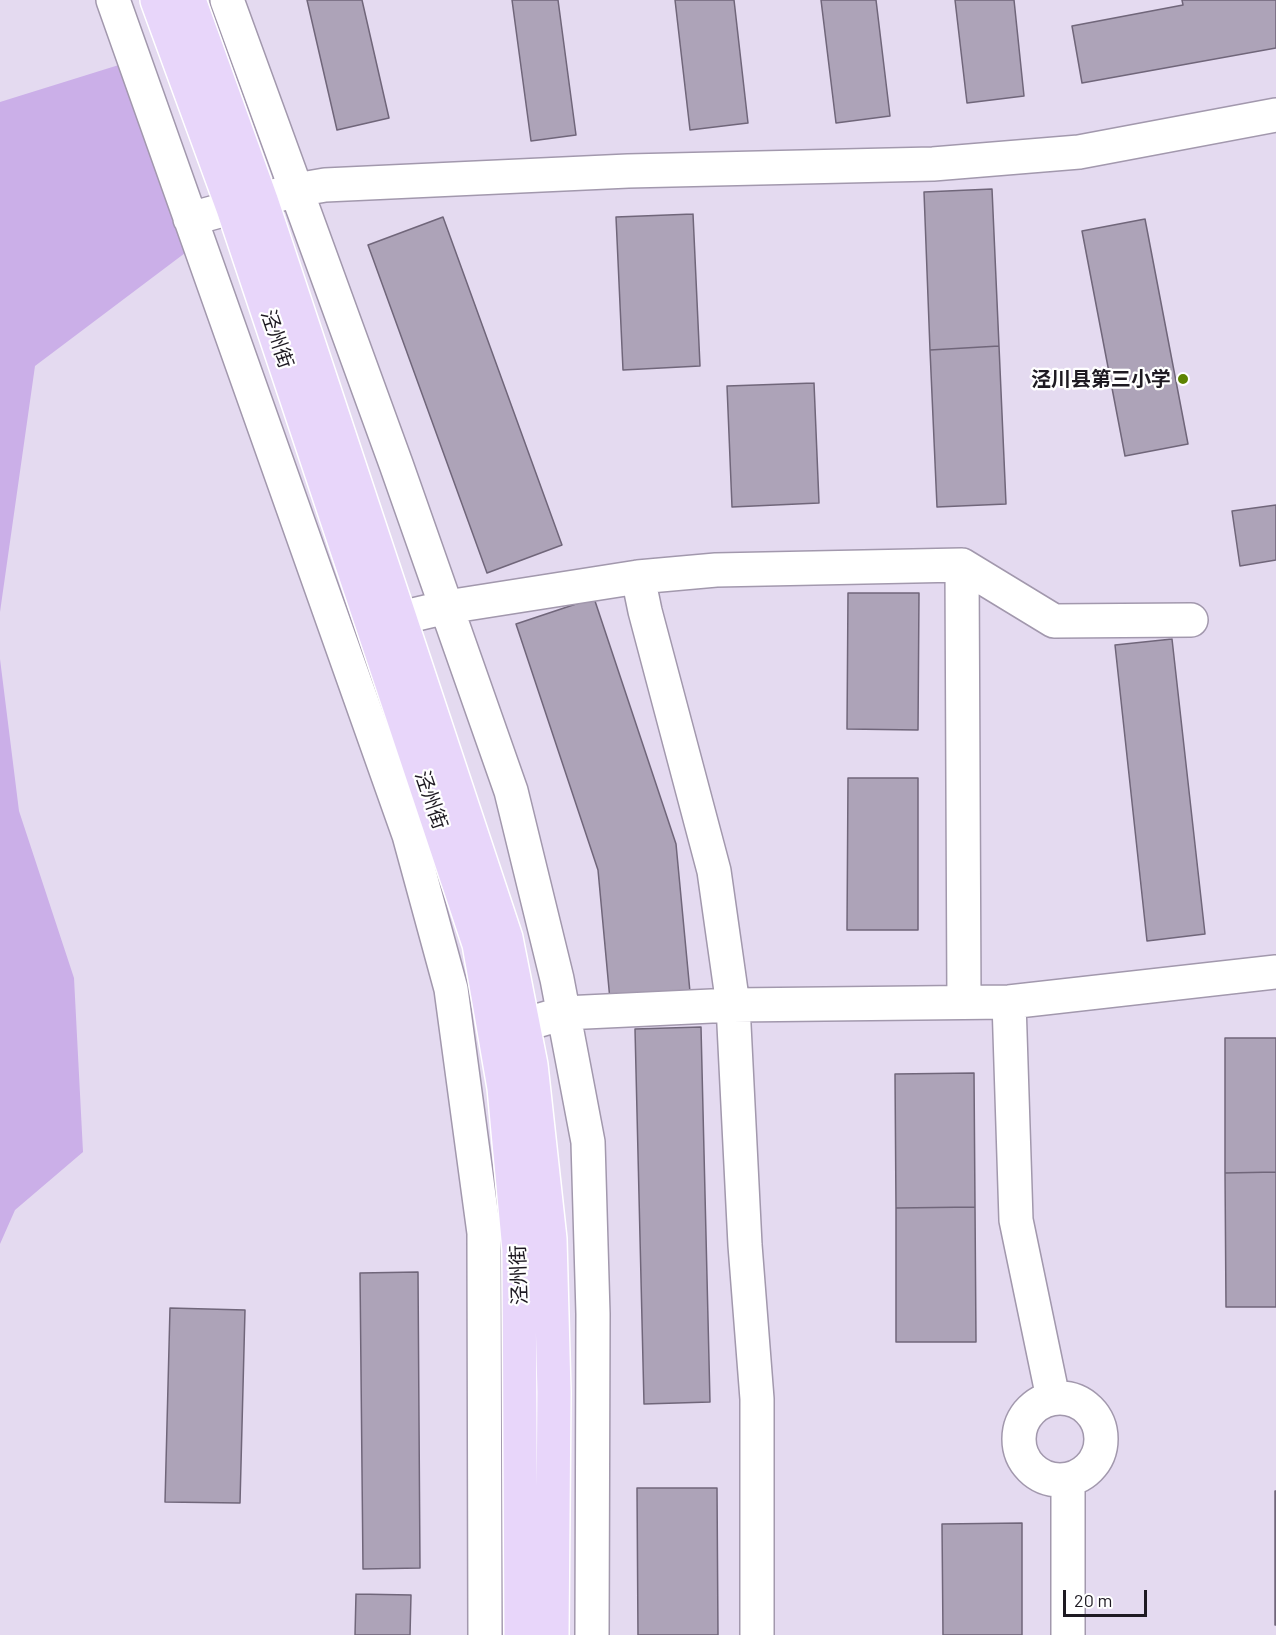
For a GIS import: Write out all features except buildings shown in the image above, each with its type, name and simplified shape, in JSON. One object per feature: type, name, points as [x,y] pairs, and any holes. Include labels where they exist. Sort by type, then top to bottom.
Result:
[{"type":"main road","name":"泾州街","points":[[157,0],[247,204],[400,618],[506,938],[531,1065],[550,1239],[554,1392],[552,1635]]},
{"type":"main road","name":"泾州街","points":[[189,0],[247,204],[479,944],[504,1088],[519,1250],[521,1635]]},
{"type":"street","points":[[113,0],[409,835],[451,989],[484,1233],[485,1635]]},
{"type":"street","points":[[226,0],[447,607],[511,791],[564,1013],[588,1142],[593,1314],[592,1635]]},
{"type":"street","points":[[190,219],[296,190],[325,185],[628,171],[933,164],[1079,152],[1276,115]]},
{"type":"street","points":[[400,618],[447,607],[638,577],[716,570],[962,565],[1054,621],[1191,620]]},
{"type":"street","points":[[962,565],[964,1002]]},
{"type":"street","points":[[638,577],[714,870],[733,1005],[745,1245],[757,1399],[757,1635]]},
{"type":"street","points":[[523,1025],[564,1013],[733,1005],[1009,1002],[1276,972]]},
{"type":"street","points":[[1009,1002],[1016,1220],[1053,1398]]},
{"type":"street","points":[[1053,1398],[1066,1398],[1089,1408],[1101,1431],[1101,1444],[1090,1467],[1068,1480],[1042,1476],[1024,1459],[1020,1447],[1019,1433],[1030,1411],[1053,1398]]},
{"type":"street","points":[[1068,1480],[1068,1635]]},
{"type":"shaded area","points":[[122,64],[193,247],[35,366],[0,612],[0,102]]},
{"type":"shaded area","points":[[0,659],[19,811],[74,978],[83,1152],[15,1210],[0,1244]]},
{"type":"place","name":"泾川县第三小学","points":[[1183,379]]}]
